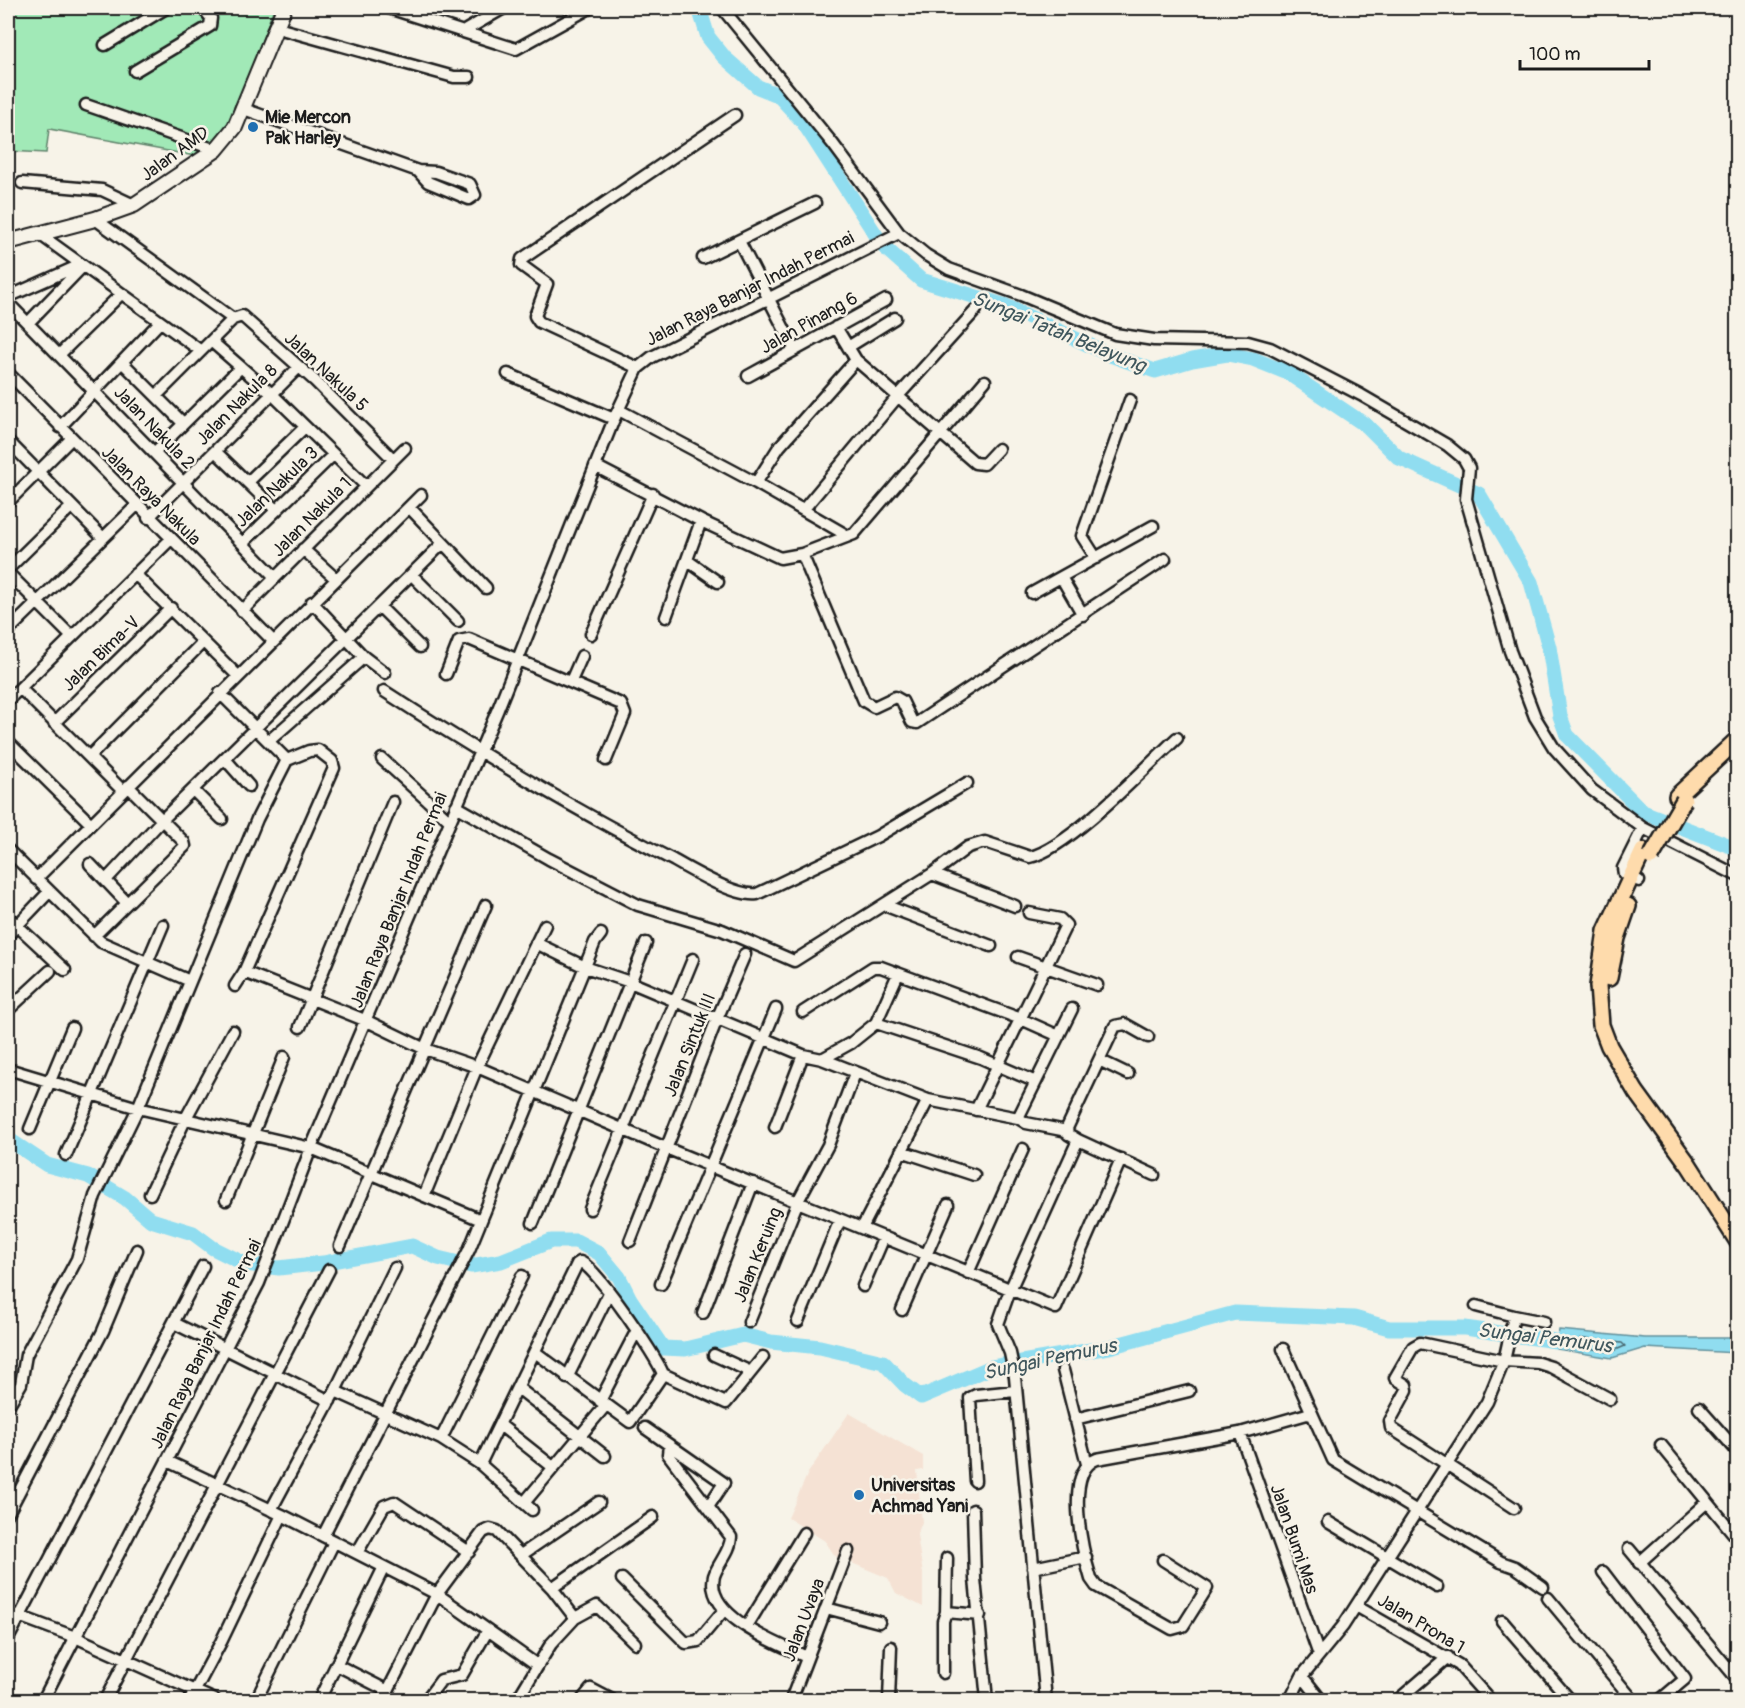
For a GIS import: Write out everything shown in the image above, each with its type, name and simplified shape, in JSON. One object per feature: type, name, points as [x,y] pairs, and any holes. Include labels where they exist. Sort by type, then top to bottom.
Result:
[{"type":"main road","points":[[1737,739],[1681,798],[1647,854],[1635,879],[1622,922],[1609,947],[1599,1012],[1609,1046],[1641,1100],[1689,1165],[1737,1242]]},
{"type":"main road","points":[[1681,798],[1737,751]]},
{"type":"main road","points":[[1609,947],[1608,1019],[1614,1039],[1661,1114],[1737,1223]]},
{"type":"street","points":[[105,45],[166,8]]},
{"type":"street","points":[[135,71],[210,26],[211,18],[203,8]]},
{"type":"street","name":"Jalan AMD","points":[[8,242],[95,219],[134,205],[216,150],[231,134],[274,27],[284,8]]},
{"type":"street","points":[[389,8],[466,30],[516,49],[590,8]]},
{"type":"street","points":[[466,30],[504,8]]},
{"type":"street","points":[[722,8],[833,144],[895,235],[916,249],[949,269],[1021,295],[1115,334],[1154,340],[1239,341],[1270,348],[1361,395],[1447,445],[1464,459],[1469,468],[1466,499],[1510,651],[1540,728],[1554,748],[1592,790],[1644,828],[1737,876]]},
{"type":"street","points":[[274,27],[454,77],[470,77]]},
{"type":"street","points":[[86,105],[216,150]]},
{"type":"street","points":[[242,108],[418,171],[436,172],[470,184],[475,195],[469,199],[437,186],[428,182],[418,171]]},
{"type":"street","points":[[638,368],[539,322],[536,313],[548,284],[521,265],[522,259],[735,115]]},
{"type":"street","points":[[22,183],[102,190],[134,205]]},
{"type":"street","points":[[703,258],[815,203]]},
{"type":"street","points":[[95,219],[233,319],[156,396]]},
{"type":"street","points":[[38,233],[201,351]]},
{"type":"street","name":"Jalan Raya Banjar Indah Permai","points":[[43,1701],[259,1283],[311,1148],[367,1021],[616,414],[638,368],[651,357],[895,235]]},
{"type":"street","points":[[739,242],[795,350]]},
{"type":"street","points":[[8,297],[81,266]]},
{"type":"street","points":[[28,323],[81,266]]},
{"type":"street","points":[[60,354],[121,294]]},
{"type":"street","name":"Jalan Pinang 6","points":[[748,376],[886,300]]},
{"type":"street","name":"Jalan Nakula 2","points":[[8,303],[96,390],[275,577]]},
{"type":"street","points":[[804,510],[899,395],[976,309]]},
{"type":"street","name":"Jalan Nakula 5","points":[[233,319],[242,316],[393,459]]},
{"type":"street","points":[[848,347],[895,318]]},
{"type":"street","points":[[60,427],[160,322]]},
{"type":"street","points":[[836,327],[856,360],[980,465],[998,449]]},
{"type":"street","points":[[211,341],[273,395],[366,486]]},
{"type":"street","points":[[756,483],[779,447],[856,360]]},
{"type":"street","points":[[122,362],[183,423]]},
{"type":"street","points":[[155,452],[241,366]]},
{"type":"street","name":"Jalan Nakula 8","points":[[148,518],[273,395],[298,367]]},
{"type":"street","name":"Jalan Raya Nakula","points":[[8,373],[136,506],[273,641]]},
{"type":"street","points":[[508,374],[616,414],[756,483],[848,536]]},
{"type":"street","points":[[595,466],[775,557],[788,559],[861,529],[985,381]]},
{"type":"street","points":[[1096,558],[1082,536],[1130,400]]},
{"type":"street","points":[[248,482],[305,427]]},
{"type":"street","points":[[8,502],[71,439]]},
{"type":"street","points":[[8,441],[103,538]]},
{"type":"street","name":"Jalan Nakula 1","points":[[242,610],[405,448]]},
{"type":"street","points":[[215,451],[276,510]]},
{"type":"street","name":"Jalan Nakula 3","points":[[243,543],[333,455]]},
{"type":"street","points":[[591,634],[653,494]]},
{"type":"street","points":[[36,879],[237,675],[421,495]]},
{"type":"street","points":[[8,631],[136,506]]},
{"type":"street","points":[[71,507],[8,571],[36,603],[71,636]]},
{"type":"street","points":[[408,507],[486,588]]},
{"type":"street","points":[[666,617],[701,521]]},
{"type":"street","points":[[1032,593],[1153,526]]},
{"type":"street","points":[[8,700],[171,539]]},
{"type":"street","points":[[106,880],[162,820],[443,543]]},
{"type":"street","points":[[303,549],[336,579]]},
{"type":"street","points":[[802,554],[864,701],[874,707],[895,697],[899,698],[912,722],[917,723],[1165,559]]},
{"type":"street","points":[[688,561],[718,582]]},
{"type":"street","points":[[135,574],[237,675]]},
{"type":"street","points":[[412,575],[458,621]]},
{"type":"street","points":[[1061,577],[1083,615]]},
{"type":"street","points":[[312,602],[364,657],[384,673]]},
{"type":"street","points":[[379,606],[420,647]]},
{"type":"street","name":"Jalan Bima-V","points":[[54,723],[171,608]]},
{"type":"street","points":[[446,674],[459,641],[469,639],[571,681],[625,707],[625,714],[606,760]]},
{"type":"street","points":[[89,757],[203,642]]},
{"type":"street","points":[[571,681],[582,656]]},
{"type":"street","points":[[270,740],[364,657]]},
{"type":"street","points":[[20,688],[89,757],[184,842],[184,846],[94,936]]},
{"type":"street","points":[[384,691],[478,752],[644,846],[701,875],[753,894],[822,865],[878,836],[967,783]]},
{"type":"street","points":[[220,693],[270,740],[287,760]]},
{"type":"street","points":[[456,806],[549,859],[638,905],[722,930],[787,959],[799,958],[932,874],[968,847],[985,842],[1030,857],[1046,850],[1109,802],[1177,738]]},
{"type":"street","points":[[8,742],[91,824]]},
{"type":"street","points":[[9,1399],[21,1384],[26,1355],[76,1259],[94,1196],[138,1108],[257,819],[287,760],[309,751],[318,750],[332,761],[334,768],[244,972],[235,986]]},
{"type":"street","points":[[225,759],[249,786]]},
{"type":"street","points":[[382,759],[450,821]]},
{"type":"street","points":[[193,790],[222,819]]},
{"type":"street","points":[[300,1027],[393,802]]},
{"type":"street","points":[[1635,879],[1624,874],[1623,868],[1644,828]]},
{"type":"street","points":[[8,850],[94,936],[108,946],[190,981]]},
{"type":"street","points":[[90,864],[127,903]]},
{"type":"street","points":[[932,874],[1015,906]]},
{"type":"street","points":[[8,935],[49,892]]},
{"type":"street","points":[[340,1246],[486,905]]},
{"type":"street","points":[[884,905],[991,946]]},
{"type":"street","points":[[976,1110],[1046,968],[1065,923],[1060,919],[1029,913]]},
{"type":"street","points":[[8,917],[65,970]]},
{"type":"street","points":[[66,1155],[163,925]]},
{"type":"street","points":[[424,1196],[477,1067],[545,925]]},
{"type":"street","points":[[323,1536],[458,1274],[585,967],[601,934]]},
{"type":"street","points":[[533,1223],[577,1109],[646,943]]},
{"type":"street","points":[[536,944],[585,967],[630,982],[803,1055],[822,1059],[927,1100],[1018,1118],[1026,1123],[1067,1131],[1078,1140],[1154,1175]]},
{"type":"street","name":"Jalan Sintuk III","points":[[630,1241],[717,1019],[745,954]]},
{"type":"street","points":[[1017,957],[1096,985]]},
{"type":"street","points":[[590,1209],[693,959]]},
{"type":"street","points":[[803,1012],[873,968],[881,967],[1021,1018],[1059,1036]]},
{"type":"street","points":[[8,1010],[50,971]]},
{"type":"street","points":[[244,972],[367,1021],[425,1049],[477,1067],[666,1148],[1056,1308],[1121,1159]]},
{"type":"street","points":[[822,1059],[851,1043],[876,1023],[898,974]]},
{"type":"street","points":[[661,1284],[776,1009]]},
{"type":"street","points":[[1018,1118],[1072,1009]]},
{"type":"street","points":[[876,1023],[999,1066],[1036,1082]]},
{"type":"street","points":[[1067,1131],[1067,1125],[1117,1024],[1125,1024],[1148,1037]]},
{"type":"street","points":[[30,1129],[72,1028]]},
{"type":"street","points":[[150,1194],[186,1118],[233,1031]]},
{"type":"street","points":[[775,1127],[803,1055]]},
{"type":"street","points":[[226,1200],[284,1057]]},
{"type":"street","points":[[1099,1060],[1128,1074]]},
{"type":"street","points":[[8,1069],[138,1108],[311,1148],[481,1220]]},
{"type":"street","name":"Jalan Keruing","points":[[749,1322],[798,1201],[828,1145],[855,1073]]},
{"type":"street","points":[[862,1228],[927,1100]]},
{"type":"street","points":[[1046,1701],[1015,1377],[1010,1353],[998,1324],[1010,1290],[1078,1140]]},
{"type":"street","points":[[968,1273],[1023,1149]]},
{"type":"street","points":[[901,1151],[974,1174]]},
{"type":"street","points":[[703,1313],[753,1183]]},
{"type":"street","points":[[902,1310],[948,1204]]},
{"type":"street","points":[[798,1322],[840,1220]]},
{"type":"street","points":[[863,1286],[884,1237]]},
{"type":"street","points":[[8,1509],[103,1331],[137,1250]]},
{"type":"street","points":[[480,1464],[577,1264],[583,1261],[637,1330],[663,1374],[726,1403],[763,1357]]},
{"type":"street","points":[[8,1639],[203,1266]]},
{"type":"street","points":[[193,1696],[276,1512],[395,1268]]},
{"type":"street","points":[[105,1701],[329,1270]]},
{"type":"street","points":[[441,1439],[522,1276]]},
{"type":"street","points":[[567,1378],[609,1293]]},
{"type":"street","points":[[1476,1306],[1513,1319],[1544,1322]]},
{"type":"street","points":[[1290,1701],[1302,1676],[1338,1634],[1494,1390],[1504,1361],[1513,1319]]},
{"type":"street","points":[[174,1323],[275,1374],[385,1414],[441,1439],[480,1464],[528,1506],[553,1467],[603,1403],[637,1330]]},
{"type":"street","points":[[1514,1508],[1390,1426],[1407,1390],[1406,1385],[1395,1379],[1413,1347],[1424,1342],[1504,1361],[1538,1363],[1551,1367],[1610,1400]]},
{"type":"street","points":[[1283,1349],[1333,1460],[1501,1562],[1515,1568],[1545,1593],[1633,1701]]},
{"type":"street","points":[[535,1352],[567,1378],[630,1422],[663,1374]]},
{"type":"street","points":[[714,1355],[751,1372]]},
{"type":"street","points":[[1063,1370],[1087,1464]]},
{"type":"street","points":[[518,1388],[605,1456]]},
{"type":"street","points":[[975,1481],[970,1398],[976,1395],[1015,1391]]},
{"type":"street","points":[[1076,1419],[1189,1391]]},
{"type":"street","points":[[1699,1408],[1737,1452]]},
{"type":"street","points":[[1163,1560],[1208,1588],[1183,1626],[1178,1629],[1172,1629],[1096,1586],[1091,1579],[1077,1498],[1079,1481],[1087,1464],[1097,1459],[1240,1433],[1311,1415]]},
{"type":"street","points":[[500,1425],[553,1467]]},
{"type":"street","points":[[645,1428],[724,1483],[708,1507]]},
{"type":"street","name":"Jalan Bumi Mas","points":[[1240,1433],[1319,1655]]},
{"type":"street","points":[[669,1445],[668,1454],[731,1537],[715,1574],[713,1584],[716,1600],[724,1610],[747,1626],[807,1657]]},
{"type":"street","points":[[1661,1445],[1737,1539]]},
{"type":"street","points":[[167,1461],[276,1512],[437,1594],[537,1665]]},
{"type":"street","points":[[357,1553],[384,1506],[389,1502],[394,1502],[469,1552]]},
{"type":"street","points":[[521,1555],[599,1502]]},
{"type":"street","points":[[1639,1563],[1707,1502]]},
{"type":"street","points":[[973,1510],[975,1579],[987,1701]]},
{"type":"street","points":[[552,1588],[653,1517]]},
{"type":"street","points":[[1328,1522],[1437,1587]]},
{"type":"street","points":[[337,1665],[386,1696],[437,1594],[483,1532],[490,1529],[497,1531],[521,1555],[552,1588],[575,1618]]},
{"type":"street","points":[[747,1626],[804,1533]]},
{"type":"street","points":[[256,1701],[334,1542]]},
{"type":"street","points":[[1629,1549],[1737,1680]]},
{"type":"street","name":"Jalan Uvaya","points":[[791,1701],[848,1551]]},
{"type":"street","points":[[1033,1568],[1086,1557]]},
{"type":"street","points":[[943,1673],[943,1621],[946,1612],[947,1558]]},
{"type":"street","points":[[319,1701],[384,1567]]},
{"type":"street","points":[[1603,1572],[1685,1679],[1660,1701]]},
{"type":"street","points":[[622,1579],[687,1643],[698,1641],[724,1610]]},
{"type":"street","points":[[517,1701],[537,1665],[561,1630],[575,1618],[597,1606],[635,1643]]},
{"type":"street","name":"Jalan Prona 1","points":[[1356,1606],[1448,1657],[1464,1670],[1488,1700]]},
{"type":"street","points":[[826,1608],[879,1622]]},
{"type":"street","points":[[8,1612],[75,1637],[193,1696],[214,1701]]},
{"type":"street","points":[[946,1612],[980,1615]]},
{"type":"street","points":[[1502,1621],[1570,1701]]},
{"type":"street","points":[[426,1701],[441,1680],[462,1675],[488,1630]]},
{"type":"street","points":[[889,1701],[891,1647]]},
{"type":"street","points":[[1398,1701],[1448,1657]]},
{"type":"street","points":[[1302,1676],[1321,1701]]},
{"type":"street","points":[[582,1701],[591,1689],[608,1698]]},
{"type":"shaded area","name":"Universitas Achmad Yani","points":[[849,1413],[923,1456],[923,1470],[917,1471],[922,1522],[917,1535],[923,1574],[923,1607],[896,1593],[888,1578],[835,1556],[825,1541],[788,1518],[808,1473]]},
{"type":"green space","points":[[8,8],[64,8],[72,11],[78,8],[274,8],[225,138],[200,157],[49,129],[46,153],[8,151]]},
{"type":"water","points":[[1559,1330],[1645,1338],[1737,1338],[1737,1353],[1645,1348],[1612,1358],[1556,1349]]},
{"type":"waterway","name":"Sungai Tatah Belayung","points":[[699,8],[708,37],[724,57],[758,87],[778,95],[803,122],[883,246],[921,280],[1006,306],[1110,355],[1155,371],[1192,360],[1227,354],[1253,359],[1288,373],[1367,426],[1399,458],[1479,494],[1531,582],[1549,647],[1560,716],[1567,735],[1643,812],[1738,849]]},
{"type":"waterway","name":"Sungai Pemurus","points":[[8,1139],[47,1165],[88,1176],[125,1198],[151,1220],[193,1233],[213,1248],[245,1264],[279,1268],[323,1263],[412,1246],[438,1258],[471,1266],[501,1261],[551,1241],[576,1241],[599,1253],[619,1277],[630,1299],[663,1348],[685,1349],[743,1335],[771,1342],[820,1347],[883,1362],[905,1385],[921,1397],[992,1367],[1109,1347],[1235,1313],[1354,1318],[1389,1328],[1465,1328],[1576,1344]]},
{"type":"place","name":"Mie Mercon Pak Harley","points":[[253,127]]},
{"type":"place","name":"Universitas Achmad Yani","points":[[859,1495]]}]
